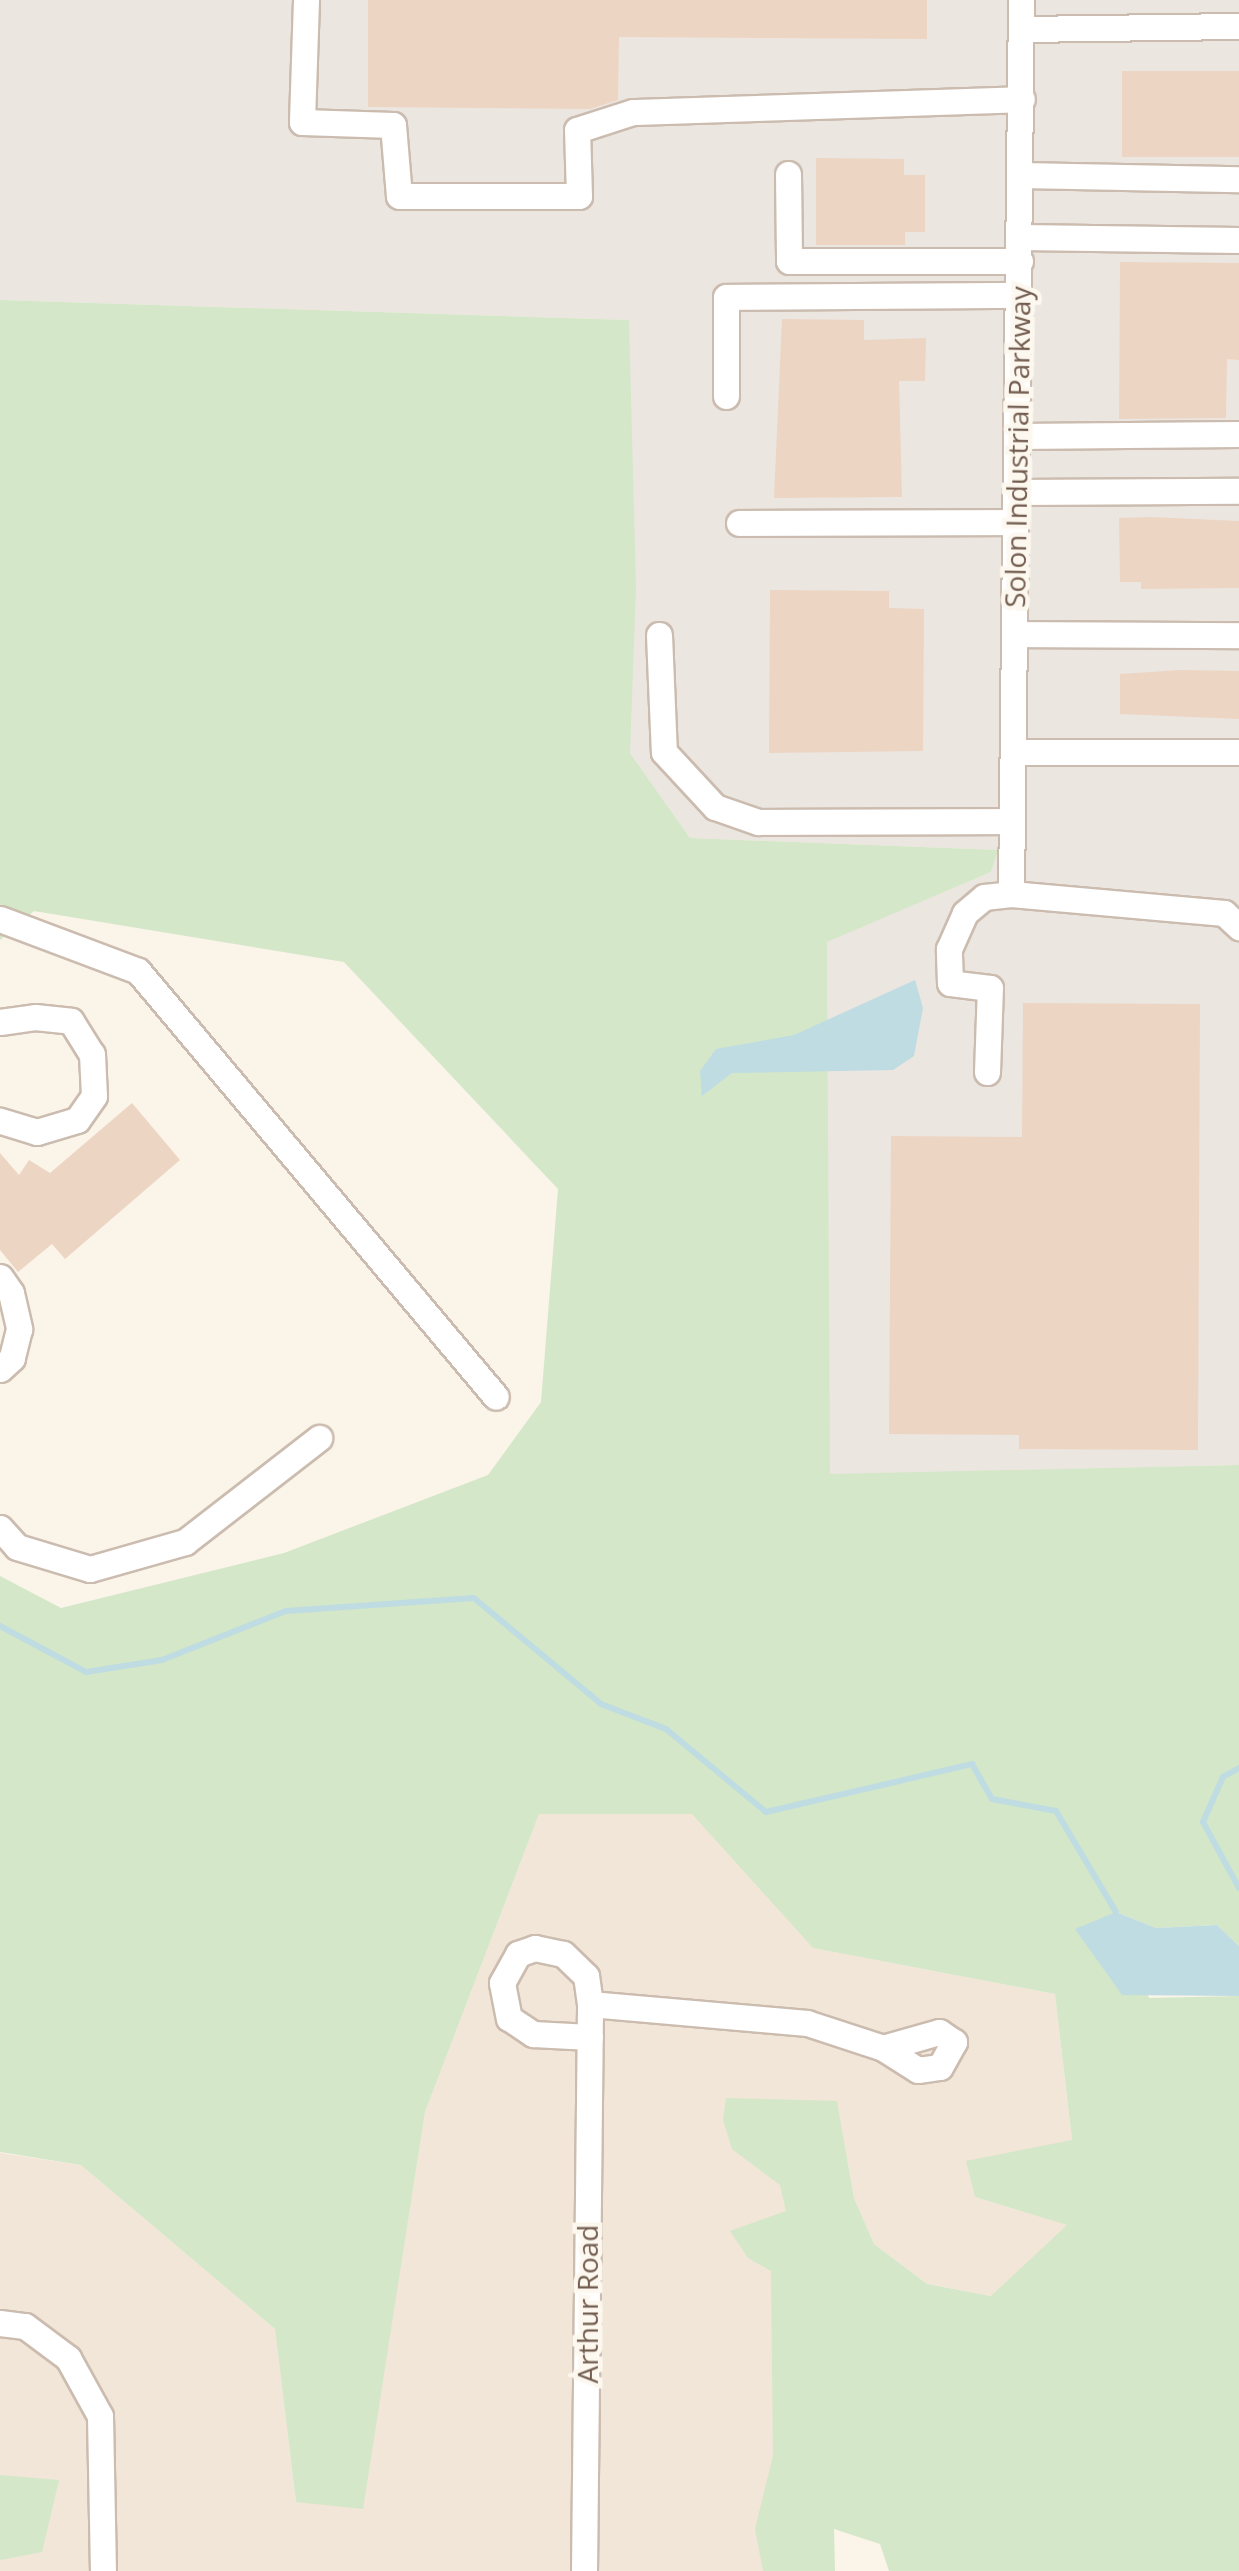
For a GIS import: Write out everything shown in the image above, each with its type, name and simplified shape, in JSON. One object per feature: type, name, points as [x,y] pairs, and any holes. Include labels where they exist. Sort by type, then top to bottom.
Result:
[{"type":"street","points":[[306,0],[302,122],[393,125],[398,196],[579,196],[577,130],[632,112],[1022,98]]},
{"type":"street","name":"Solon Industrial Parkway","points":[[1012,894],[1022,0]]},
{"type":"street","points":[[1022,29],[1239,26]]},
{"type":"street","points":[[788,174],[788,260],[1239,240]]},
{"type":"street","points":[[1021,176],[1239,178]]},
{"type":"street","points":[[726,396],[726,297],[1020,295]]},
{"type":"street","points":[[1018,436],[1239,434]]},
{"type":"street","points":[[1016,492],[1239,491]]},
{"type":"street","points":[[739,523],[1016,522]]},
{"type":"street","points":[[1014,634],[1239,634]]},
{"type":"street","points":[[659,635],[664,752],[714,807],[758,822],[1012,821]]},
{"type":"street","points":[[1012,752],[1239,752]]},
{"type":"street","points":[[987,1072],[990,988],[950,983],[949,949],[964,913],[984,897],[1012,894],[1224,913],[1239,928]]},
{"type":"street","points":[[0,919],[138,971],[496,1397]]},
{"type":"street","points":[[0,1022],[35,1017],[71,1021],[92,1054],[94,1096],[77,1120],[37,1132],[0,1121]]},
{"type":"street","points":[[0,1277],[11,1293],[18,1329],[12,1358],[0,1369]]},
{"type":"street","points":[[0,1528],[18,1547],[90,1570],[185,1542],[319,1438]]},
{"type":"street","name":"Arthur Road","points":[[584,2571],[590,2037],[590,2004],[586,1976],[550,1950],[518,1954],[502,1983],[501,2000],[520,2027],[590,2037]]},
{"type":"street","points":[[590,2004],[807,2023],[884,2048]]},
{"type":"street","points":[[0,2323],[25,2326],[68,2358],[100,2416],[103,2571]]},
{"type":"shaded area","points":[[0,0],[1239,0],[1239,1465],[829,1475],[827,941],[991,872],[997,850],[690,838],[630,753],[629,320],[0,300]]},
{"type":"shaded area","points":[[539,1814],[693,1814],[813,1948],[1055,1994],[1072,2141],[975,2197],[1068,2225],[992,2296],[927,2284],[874,2244],[854,2198],[837,2102],[797,2571],[0,2571],[0,2153],[81,2165],[275,2329],[296,2502],[363,2503],[425,2112]]},
{"type":"green space","points":[[0,300],[629,320],[636,587],[630,753],[690,838],[998,850],[991,872],[827,942],[830,1474],[1239,1465],[1239,1946],[1217,1925],[1156,1928],[1116,1912],[1149,1998],[1239,1996],[1239,2571],[889,2571],[880,2544],[834,2529],[835,2571],[763,2571],[755,2529],[773,2456],[771,2271],[748,2258],[730,2231],[786,2211],[780,2185],[732,2149],[723,2120],[726,2098],[837,2101],[854,2198],[874,2244],[927,2284],[991,2296],[1067,2225],[975,2197],[966,2161],[1072,2140],[1055,1994],[813,1948],[692,1814],[539,1814],[425,2112],[363,2509],[296,2502],[275,2329],[81,2165],[0,2152],[0,1576],[61,1608],[284,1553],[488,1475],[541,1402],[558,1189],[344,962],[34,911],[0,940]]},
{"type":"green space","points":[[0,2475],[59,2480],[42,2552],[0,2560]]},
{"type":"water","points":[[915,980],[923,1008],[914,1056],[893,1070],[732,1073],[702,1096],[700,1071],[716,1049],[794,1035]]},
{"type":"water","points":[[1116,1912],[1156,1928],[1217,1925],[1239,1946],[1239,1996],[1122,1995],[1075,1929]]},
{"type":"building","points":[[368,0],[927,0],[927,39],[619,37],[618,100],[590,109],[368,107]]},
{"type":"building","points":[[1122,71],[1239,71],[1239,157],[1122,157]]},
{"type":"building","points":[[816,158],[904,159],[904,175],[925,175],[925,232],[905,232],[905,245],[816,245]]},
{"type":"building","points":[[1120,262],[1239,263],[1239,360],[1227,359],[1226,418],[1119,419]]},
{"type":"building","points":[[782,319],[864,320],[864,340],[926,338],[925,381],[899,381],[902,497],[774,498]]},
{"type":"building","points":[[1119,518],[1239,521],[1239,588],[1141,589],[1141,582],[1120,582]]},
{"type":"building","points":[[770,590],[889,591],[889,608],[924,609],[923,751],[769,753]]},
{"type":"building","points":[[1239,671],[1239,719],[1120,714],[1120,674]]},
{"type":"building","points":[[1023,1003],[1200,1004],[1198,1450],[1019,1449],[1019,1435],[889,1434],[891,1136],[1022,1137]]},
{"type":"building","points":[[132,1103],[180,1160],[65,1259],[52,1244],[18,1272],[0,1250],[0,1153],[19,1175],[29,1160],[50,1173]]},
{"type":"waterway","points":[[0,1626],[86,1672],[162,1660],[286,1611],[474,1598],[601,1704],[666,1729],[766,1812],[972,1764],[992,1799],[1056,1811],[1116,1912]]},
{"type":"waterway","points":[[1239,1768],[1223,1777],[1203,1822],[1239,1888]]}]
